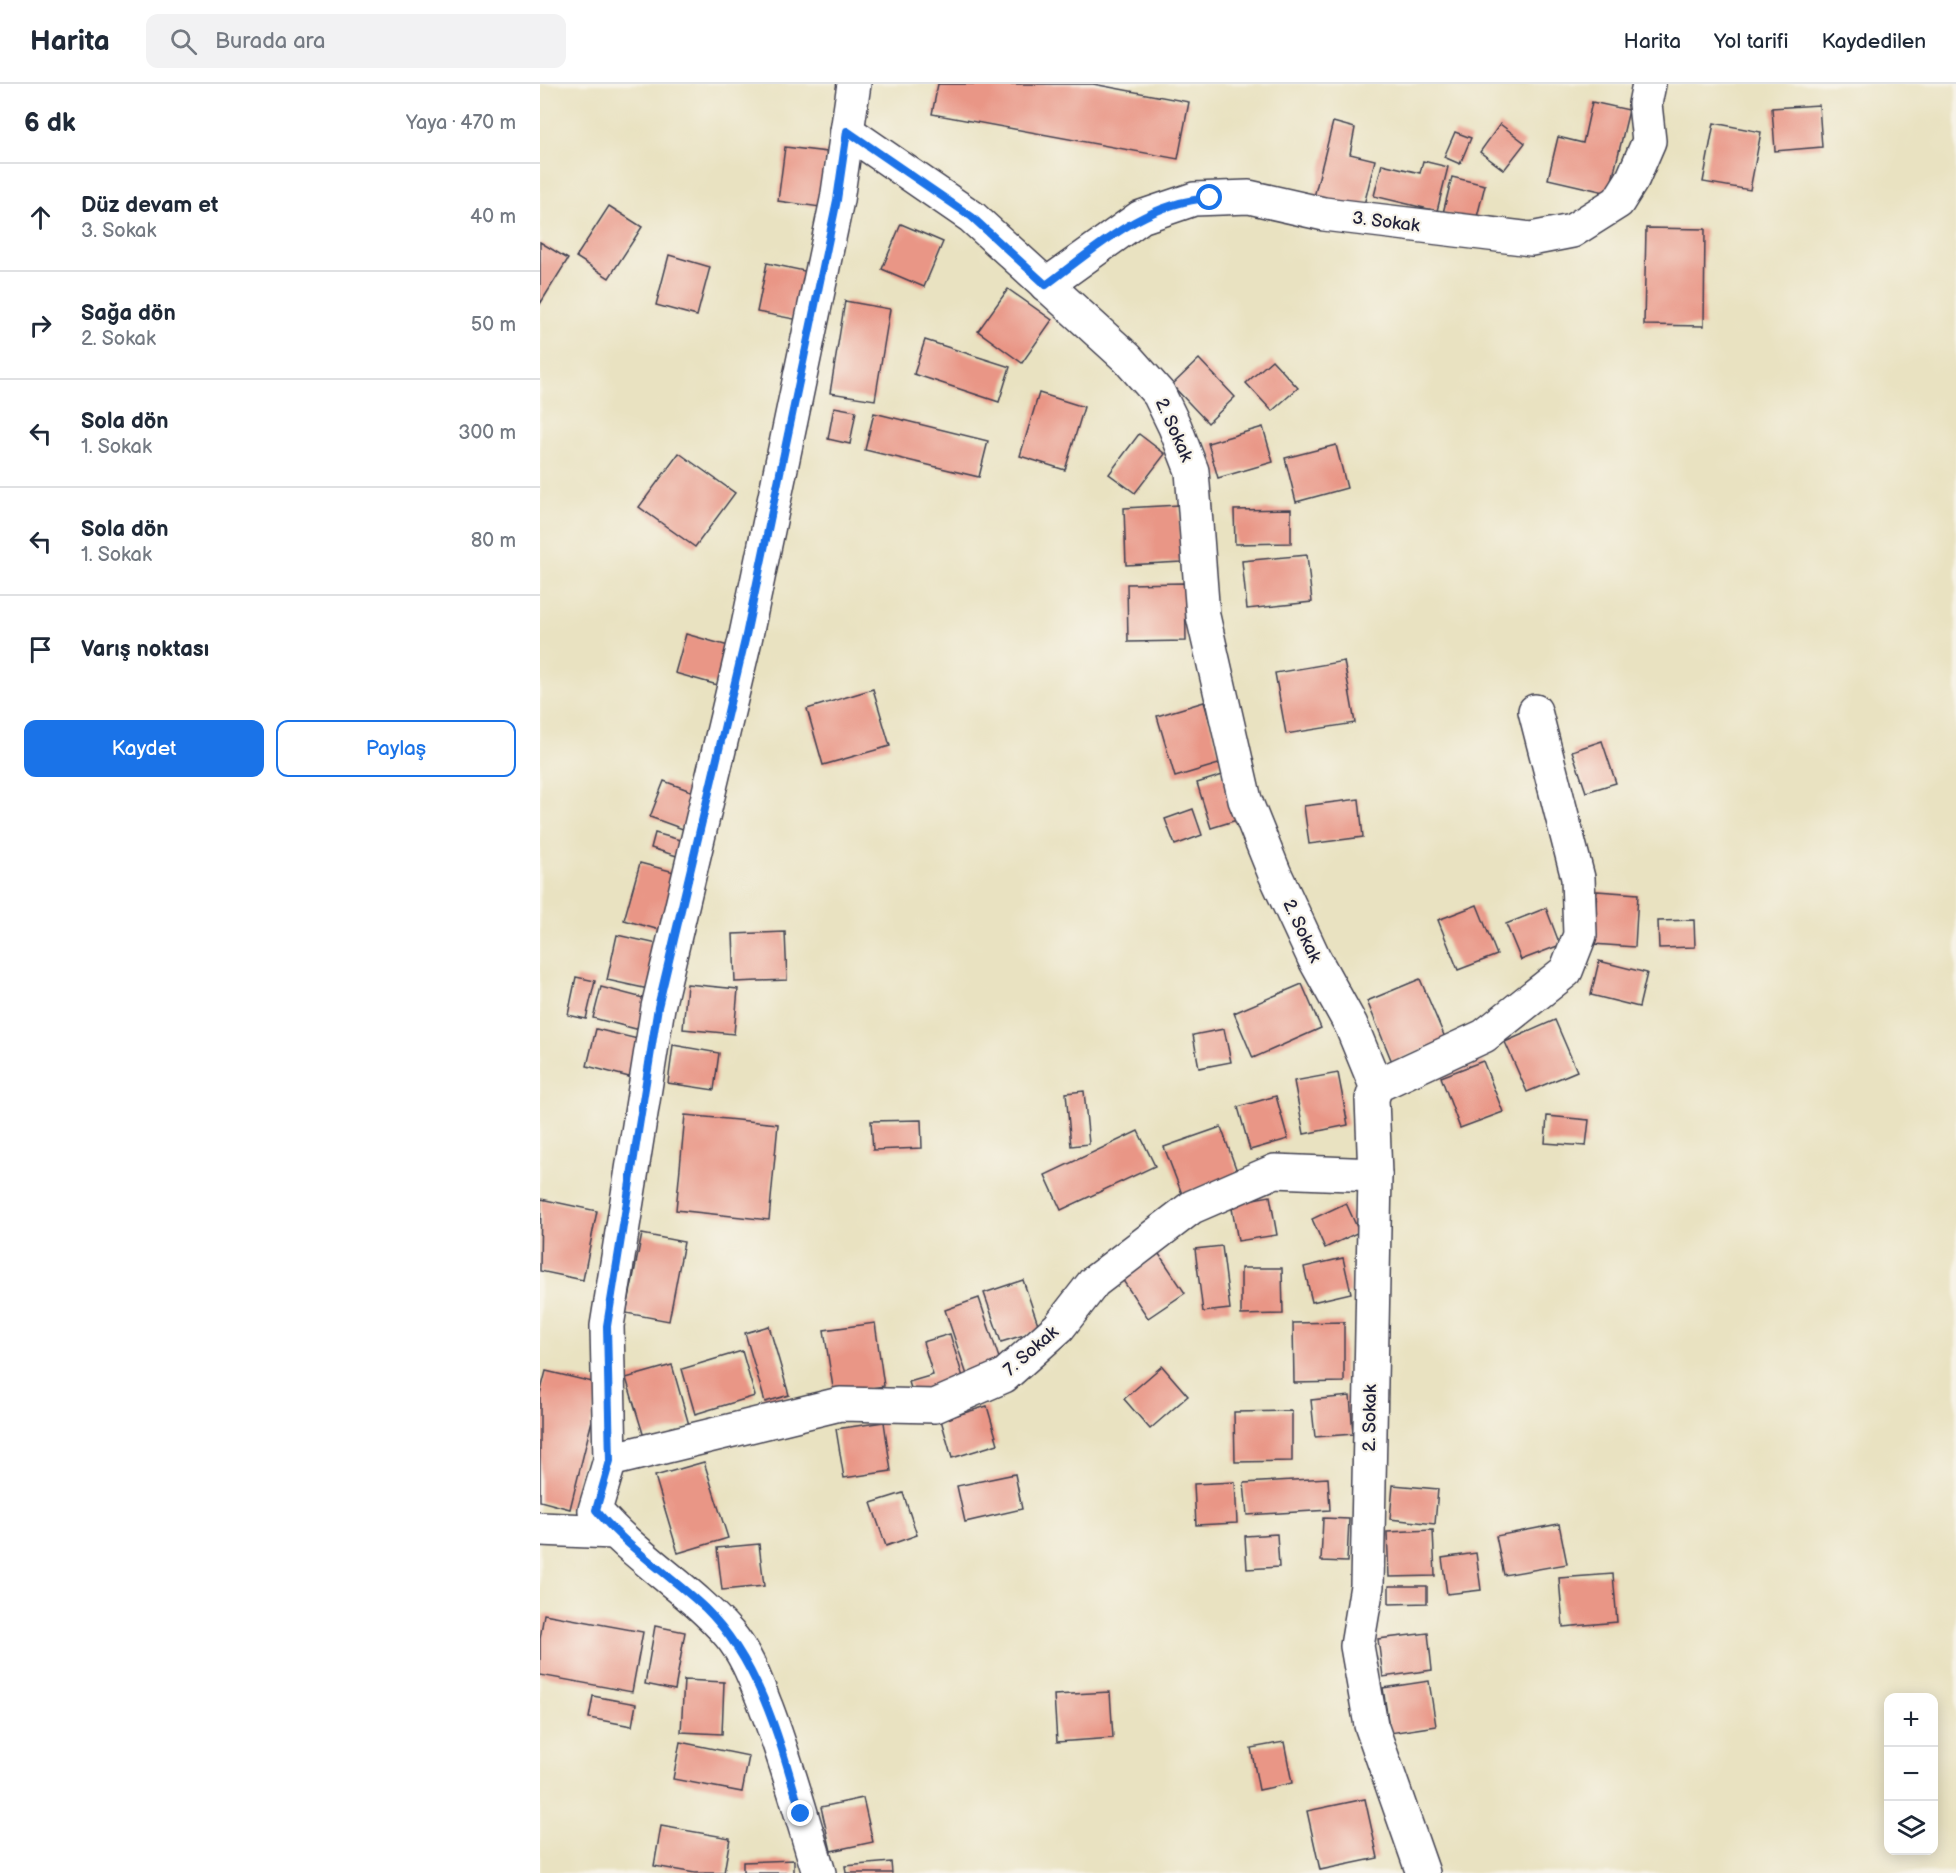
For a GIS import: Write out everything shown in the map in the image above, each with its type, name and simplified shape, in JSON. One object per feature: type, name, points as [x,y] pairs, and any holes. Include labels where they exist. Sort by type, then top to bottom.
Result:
[{"type":"street","points":[[819,1873],[783,1754],[746,1659],[731,1636],[705,1609],[614,1532],[596,1510],[610,1461],[607,1326],[658,1007],[745,640],[835,211],[854,84]]},
{"type":"street","name":"3. Sokak","points":[[1046,285],[1141,216],[1194,199],[1249,197],[1324,214],[1531,239],[1572,231],[1618,202],[1632,178],[1649,141],[1645,104],[1649,84]]},
{"type":"street","name":"2. Sokak","points":[[847,131],[972,217],[1126,358],[1159,394],[1175,426],[1192,471],[1203,616],[1245,800],[1274,872],[1314,958],[1351,1025],[1376,1086],[1372,1100],[1375,1175],[1367,1586],[1357,1646],[1371,1725],[1423,1873]]},
{"type":"street","points":[[1376,1086],[1484,1036],[1566,971],[1580,935],[1578,878],[1535,711]]},
{"type":"street","name":"7. Sokak","points":[[610,1461],[840,1404],[935,1406],[1004,1376],[1059,1327],[1094,1282],[1192,1207],[1275,1170],[1375,1175]]},
{"type":"street","points":[[540,1529],[614,1532]]},
{"type":"building","points":[[938,84],[1093,84],[1189,102],[1178,159],[932,114]]},
{"type":"building","points":[[1592,102],[1629,110],[1609,193],[1548,179],[1558,137],[1583,143]]},
{"type":"building","points":[[1819,105],[1822,147],[1775,151],[1772,108]]},
{"type":"building","points":[[1333,122],[1355,128],[1350,154],[1375,160],[1363,209],[1314,197]]},
{"type":"building","points":[[1714,123],[1761,132],[1750,190],[1703,182]]},
{"type":"building","points":[[1500,124],[1525,143],[1504,170],[1480,152]]},
{"type":"building","points":[[1455,132],[1471,138],[1460,164],[1444,157]]},
{"type":"building","points":[[785,147],[827,152],[820,207],[778,201]]},
{"type":"building","points":[[1423,161],[1448,167],[1437,211],[1374,196],[1382,164],[1420,173]]},
{"type":"building","points":[[1452,177],[1485,185],[1476,221],[1443,213]]},
{"type":"building","points":[[609,206],[642,227],[609,278],[576,257]]},
{"type":"building","points":[[901,224],[943,242],[924,287],[882,269]]},
{"type":"building","points":[[1646,228],[1705,229],[1704,326],[1644,325]]},
{"type":"building","points":[[540,242],[568,259],[540,304]]},
{"type":"building","points":[[669,255],[710,267],[697,316],[656,305]]},
{"type":"building","points":[[767,263],[809,272],[799,320],[757,312]]},
{"type":"building","points":[[1008,289],[1052,320],[1022,363],[978,331]]},
{"type":"building","points":[[845,301],[890,309],[875,400],[830,393]]},
{"type":"building","points":[[925,340],[1010,367],[999,402],[914,374]]},
{"type":"building","points":[[1199,359],[1235,397],[1208,423],[1172,385]]},
{"type":"building","points":[[1272,360],[1298,388],[1272,411],[1246,383]]},
{"type":"building","points":[[1039,393],[1084,407],[1065,470],[1020,456]]},
{"type":"building","points":[[834,407],[856,411],[850,444],[828,439]]},
{"type":"building","points":[[874,413],[988,441],[979,477],[865,450]]},
{"type":"building","points":[[1263,427],[1273,462],[1218,478],[1208,443]]},
{"type":"building","points":[[1139,434],[1165,454],[1135,493],[1109,474]]},
{"type":"building","points":[[1336,445],[1347,488],[1296,502],[1285,458]]},
{"type":"building","points":[[679,453],[735,493],[695,547],[639,507]]},
{"type":"building","points":[[1179,505],[1182,562],[1126,565],[1124,508]]},
{"type":"building","points":[[1291,509],[1291,543],[1235,544],[1234,510]]},
{"type":"building","points":[[1307,555],[1312,602],[1247,609],[1242,561]]},
{"type":"building","points":[[1185,583],[1186,641],[1128,642],[1127,584]]},
{"type":"building","points":[[686,634],[732,647],[721,686],[675,673]]},
{"type":"building","points":[[1344,661],[1355,723],[1286,734],[1275,673]]},
{"type":"building","points":[[873,689],[890,746],[823,765],[807,709]]},
{"type":"building","points":[[1204,702],[1222,763],[1175,777],[1157,716]]},
{"type":"building","points":[[1602,741],[1616,783],[1586,792],[1572,751]]},
{"type":"building","points":[[1226,774],[1240,819],[1211,828],[1197,783]]},
{"type":"building","points":[[664,781],[704,796],[691,832],[650,817]]},
{"type":"building","points":[[1359,799],[1363,837],[1309,844],[1304,806]]},
{"type":"building","points":[[1193,809],[1202,835],[1175,845],[1165,819]]},
{"type":"building","points":[[655,833],[684,841],[680,857],[651,848]]},
{"type":"building","points":[[640,863],[682,874],[667,932],[624,920]]},
{"type":"building","points":[[1597,891],[1638,894],[1635,947],[1593,944]]},
{"type":"building","points":[[1477,905],[1497,955],[1458,970],[1438,920]]},
{"type":"building","points":[[1546,908],[1560,945],[1521,960],[1506,924]]},
{"type":"building","points":[[1694,920],[1695,947],[1659,948],[1658,921]]},
{"type":"building","points":[[785,932],[787,980],[735,982],[733,934]]},
{"type":"building","points":[[617,935],[662,945],[653,990],[607,980]]},
{"type":"building","points":[[1599,961],[1647,973],[1639,1007],[1591,995]]},
{"type":"building","points":[[576,977],[595,981],[586,1019],[568,1015]]},
{"type":"building","points":[[1420,979],[1446,1040],[1392,1062],[1367,1001]]},
{"type":"building","points":[[687,984],[738,989],[734,1034],[683,1029]]},
{"type":"building","points":[[1302,984],[1321,1028],[1253,1058],[1234,1013]]},
{"type":"building","points":[[601,987],[647,999],[640,1030],[593,1018]]},
{"type":"building","points":[[1555,1020],[1577,1071],[1527,1092],[1505,1042]]},
{"type":"building","points":[[596,1029],[642,1040],[633,1078],[587,1066]]},
{"type":"building","points":[[1224,1029],[1231,1062],[1199,1068],[1193,1035]]},
{"type":"building","points":[[673,1045],[719,1053],[714,1090],[668,1083]]},
{"type":"building","points":[[1483,1061],[1503,1112],[1460,1128],[1441,1077]]},
{"type":"building","points":[[1338,1073],[1348,1125],[1304,1134],[1294,1081]]},
{"type":"building","points":[[1084,1091],[1089,1144],[1071,1146],[1066,1093]]},
{"type":"building","points":[[1276,1096],[1288,1139],[1250,1150],[1238,1107]]},
{"type":"building","points":[[685,1115],[778,1124],[769,1220],[676,1210]]},
{"type":"building","points":[[1547,1116],[1589,1120],[1586,1146],[1545,1143]]},
{"type":"building","points":[[921,1120],[922,1148],[873,1150],[871,1121]]},
{"type":"building","points":[[1221,1127],[1238,1174],[1182,1194],[1164,1147]]},
{"type":"building","points":[[1138,1131],[1155,1166],[1061,1210],[1045,1175]]},
{"type":"building","points":[[1270,1196],[1277,1235],[1238,1241],[1231,1203]]},
{"type":"building","points":[[541,1199],[597,1211],[583,1280],[540,1271]]},
{"type":"building","points":[[1346,1203],[1359,1232],[1325,1248],[1312,1219]]},
{"type":"building","points":[[642,1234],[684,1242],[669,1321],[626,1313]]},
{"type":"building","points":[[1222,1246],[1230,1309],[1203,1312],[1195,1249]]},
{"type":"building","points":[[1159,1254],[1185,1293],[1148,1318],[1122,1279]]},
{"type":"building","points":[[1343,1258],[1351,1293],[1312,1302],[1304,1267]]},
{"type":"building","points":[[1241,1268],[1282,1268],[1283,1314],[1241,1315]]},
{"type":"building","points":[[1023,1280],[1040,1330],[1001,1342],[984,1293]]},
{"type":"building","points":[[979,1298],[1002,1367],[968,1378],[945,1310]]},
{"type":"building","points":[[1344,1322],[1344,1382],[1294,1383],[1293,1323]]},
{"type":"building","points":[[875,1323],[884,1386],[834,1394],[824,1330]]},
{"type":"building","points":[[769,1326],[789,1395],[765,1402],[745,1333]]},
{"type":"building","points":[[950,1334],[965,1384],[914,1398],[909,1382],[933,1375],[923,1342]]},
{"type":"building","points":[[742,1351],[755,1396],[695,1414],[682,1369]]},
{"type":"building","points":[[672,1365],[689,1425],[644,1437],[626,1378]]},
{"type":"building","points":[[1162,1366],[1188,1396],[1150,1429],[1124,1399]]},
{"type":"building","points":[[546,1371],[601,1384],[570,1509],[540,1501],[540,1394]]},
{"type":"building","points":[[1350,1396],[1353,1434],[1315,1437],[1311,1400]]},
{"type":"building","points":[[987,1406],[998,1444],[952,1458],[941,1420]]},
{"type":"building","points":[[1292,1411],[1292,1461],[1235,1462],[1234,1412]]},
{"type":"building","points":[[884,1422],[891,1471],[844,1478],[836,1429]]},
{"type":"building","points":[[704,1462],[728,1538],[678,1553],[655,1476]]},
{"type":"building","points":[[1015,1474],[1022,1509],[965,1522],[957,1486]]},
{"type":"building","points":[[1328,1478],[1330,1510],[1247,1515],[1244,1483]]},
{"type":"building","points":[[1235,1482],[1237,1523],[1196,1525],[1194,1484]]},
{"type":"building","points":[[1393,1485],[1438,1489],[1435,1524],[1390,1519]]},
{"type":"building","points":[[903,1493],[917,1535],[886,1546],[871,1503]]},
{"type":"building","points":[[1323,1518],[1349,1519],[1347,1562],[1321,1561]]},
{"type":"building","points":[[1559,1524],[1567,1564],[1504,1575],[1496,1536]]},
{"type":"building","points":[[1433,1530],[1435,1576],[1389,1577],[1387,1532]]},
{"type":"building","points":[[1277,1534],[1279,1567],[1247,1569],[1245,1536]]},
{"type":"building","points":[[759,1544],[764,1586],[722,1590],[717,1548]]},
{"type":"building","points":[[1476,1553],[1481,1590],[1447,1594],[1442,1558]]},
{"type":"building","points":[[1613,1574],[1617,1622],[1563,1627],[1559,1578]]},
{"type":"building","points":[[1389,1586],[1427,1586],[1427,1603],[1389,1604]]},
{"type":"building","points":[[544,1614],[643,1632],[632,1692],[540,1675],[540,1639]]},
{"type":"building","points":[[655,1626],[685,1632],[675,1690],[645,1684]]},
{"type":"building","points":[[1428,1633],[1432,1670],[1383,1677],[1378,1639]]},
{"type":"building","points":[[684,1680],[724,1682],[722,1734],[681,1732]]},
{"type":"building","points":[[1429,1681],[1436,1726],[1390,1733],[1383,1688]]},
{"type":"building","points":[[1110,1692],[1113,1738],[1057,1742],[1054,1695]]},
{"type":"building","points":[[593,1696],[636,1704],[632,1726],[589,1718]]},
{"type":"building","points":[[680,1742],[749,1756],[742,1792],[673,1779]]},
{"type":"building","points":[[1284,1742],[1292,1783],[1259,1790],[1251,1748]]},
{"type":"building","points":[[863,1798],[873,1842],[831,1851],[821,1807]]},
{"type":"building","points":[[1365,1799],[1378,1858],[1320,1870],[1307,1811]]},
{"type":"building","points":[[661,1826],[730,1838],[724,1873],[695,1873],[654,1866]]},
{"type":"building","points":[[794,1860],[794,1873],[743,1873],[743,1862]]},
{"type":"building","points":[[891,1862],[892,1873],[846,1873],[845,1866]]},
{"type":"route","points":[[801,1814],[763,1699],[746,1659],[731,1636],[676,1582],[614,1532],[596,1510],[610,1461],[607,1326],[658,1007],[745,640],[837,200],[847,131],[972,217],[1046,285],[1141,216],[1194,199],[1210,198]]}]
